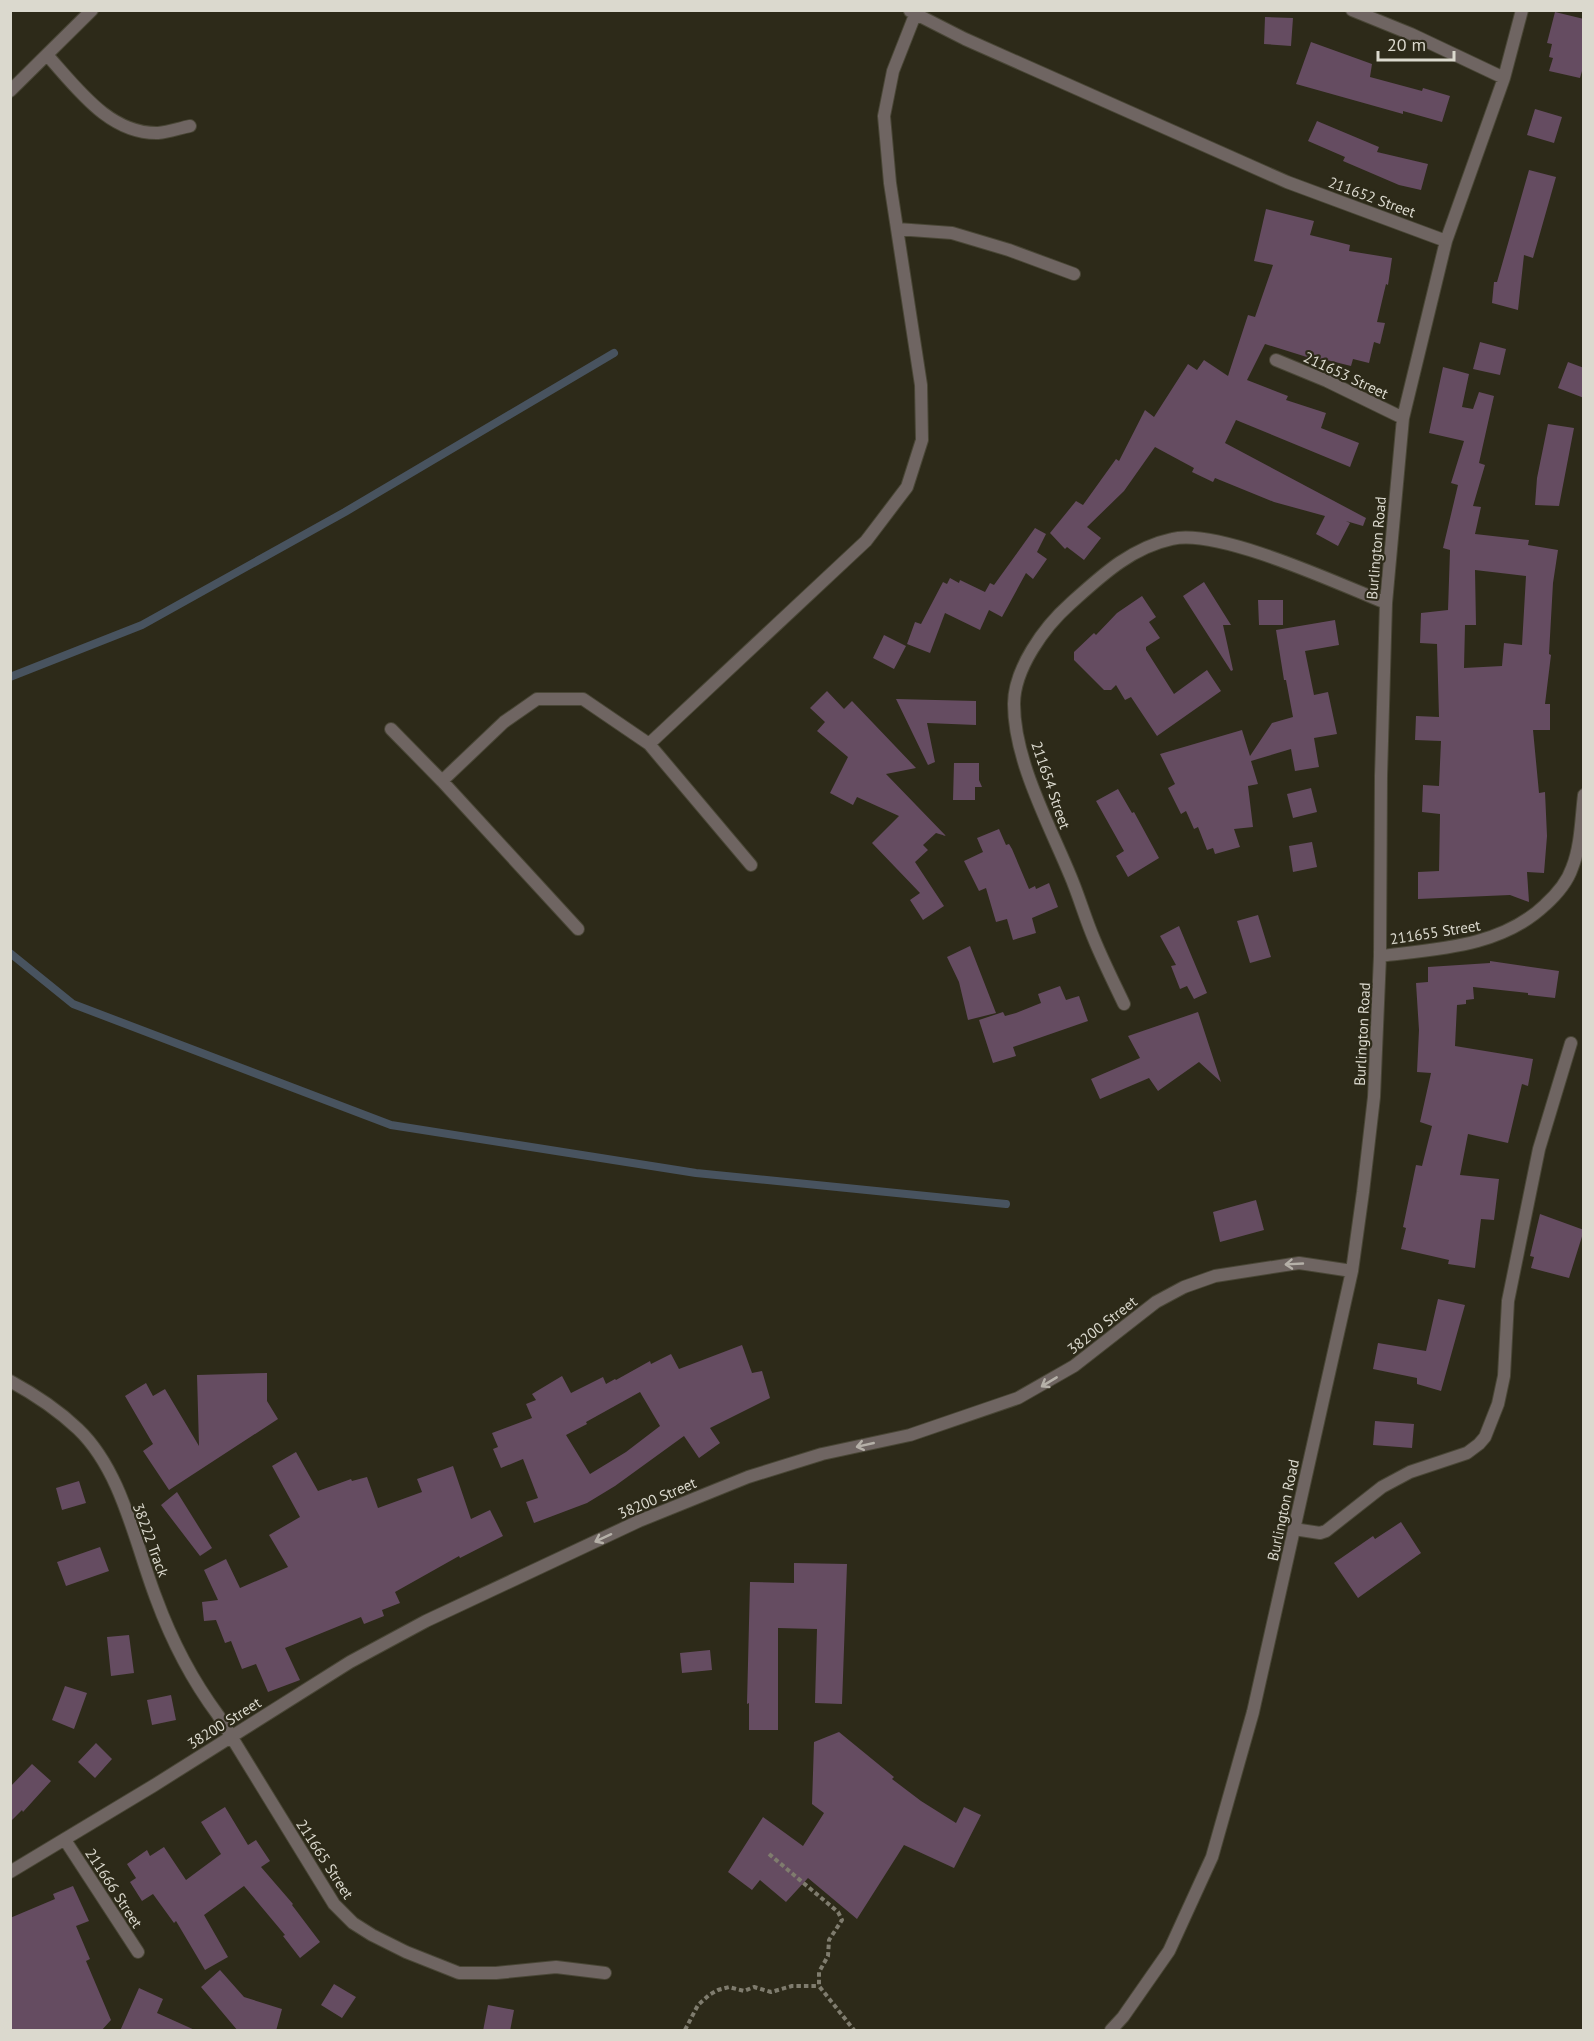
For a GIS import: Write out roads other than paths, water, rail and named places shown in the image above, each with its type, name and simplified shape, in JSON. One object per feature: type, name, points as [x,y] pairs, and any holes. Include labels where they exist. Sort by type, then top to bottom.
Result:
[{"type":"street","points":[[10,91],[92,10]]},
{"type":"street","points":[[1352,10],[1411,34],[1504,78]]},
{"type":"street","name":"Burlington Road","points":[[1111,2031],[1169,1951],[1212,1857],[1254,1712],[1352,1271],[1374,1097],[1380,956],[1386,603],[1403,418],[1446,241],[1504,78],[1522,10]]},
{"type":"street","points":[[649,744],[866,541],[907,487],[922,440],[921,385],[890,183],[884,116],[893,71],[912,13]]},
{"type":"street","name":"211652 Street","points":[[912,13],[965,39],[1287,182],[1446,241]]},
{"type":"street","points":[[46,55],[100,112],[128,129],[159,133],[190,126]]},
{"type":"street","points":[[897,229],[952,233],[1009,250],[1074,274]]},
{"type":"street","name":"211653 Street","points":[[1276,360],[1327,381],[1403,418]]},
{"type":"street","name":"211654 Street","points":[[1124,1004],[1094,939],[1070,875],[1045,819],[1021,750],[1014,706],[1016,684],[1037,642],[1064,609],[1108,571],[1132,554],[1172,539],[1192,536],[1268,557],[1386,603]]},
{"type":"street","points":[[442,781],[504,722],[537,699],[584,699],[649,744],[752,865]]},
{"type":"street","points":[[391,729],[578,929]]},
{"type":"street","name":"211655 Street","points":[[1380,956],[1483,940],[1533,916],[1553,897],[1572,868],[1584,795]]},
{"type":"street","points":[[1294,1529],[1320,1533],[1326,1531],[1382,1486],[1410,1472],[1467,1453],[1485,1437],[1498,1404],[1504,1376],[1508,1301],[1537,1160],[1571,1043]]},
{"type":"street","name":"38200 Street","points":[[10,1872],[350,1662],[426,1621],[639,1521],[748,1477],[822,1454],[910,1435],[1018,1398],[1074,1366],[1156,1302],[1184,1287],[1215,1276],[1299,1263],[1352,1271]]},
{"type":"street","name":"38222 Track","points":[[10,1381],[32,1393],[78,1429],[109,1471],[138,1540],[156,1598],[182,1656],[231,1736]]},
{"type":"street","name":"211665 Street","points":[[231,1736],[334,1904],[353,1923],[406,1952],[459,1973],[496,1973],[556,1967],[605,1973]]},
{"type":"street","name":"211666 Street","points":[[65,1840],[138,1952]]},
{"type":"waterway","points":[[10,677],[142,625],[345,512],[614,353]]},
{"type":"waterway","points":[[10,953],[73,1004],[391,1125],[696,1173],[1006,1204]]}]
